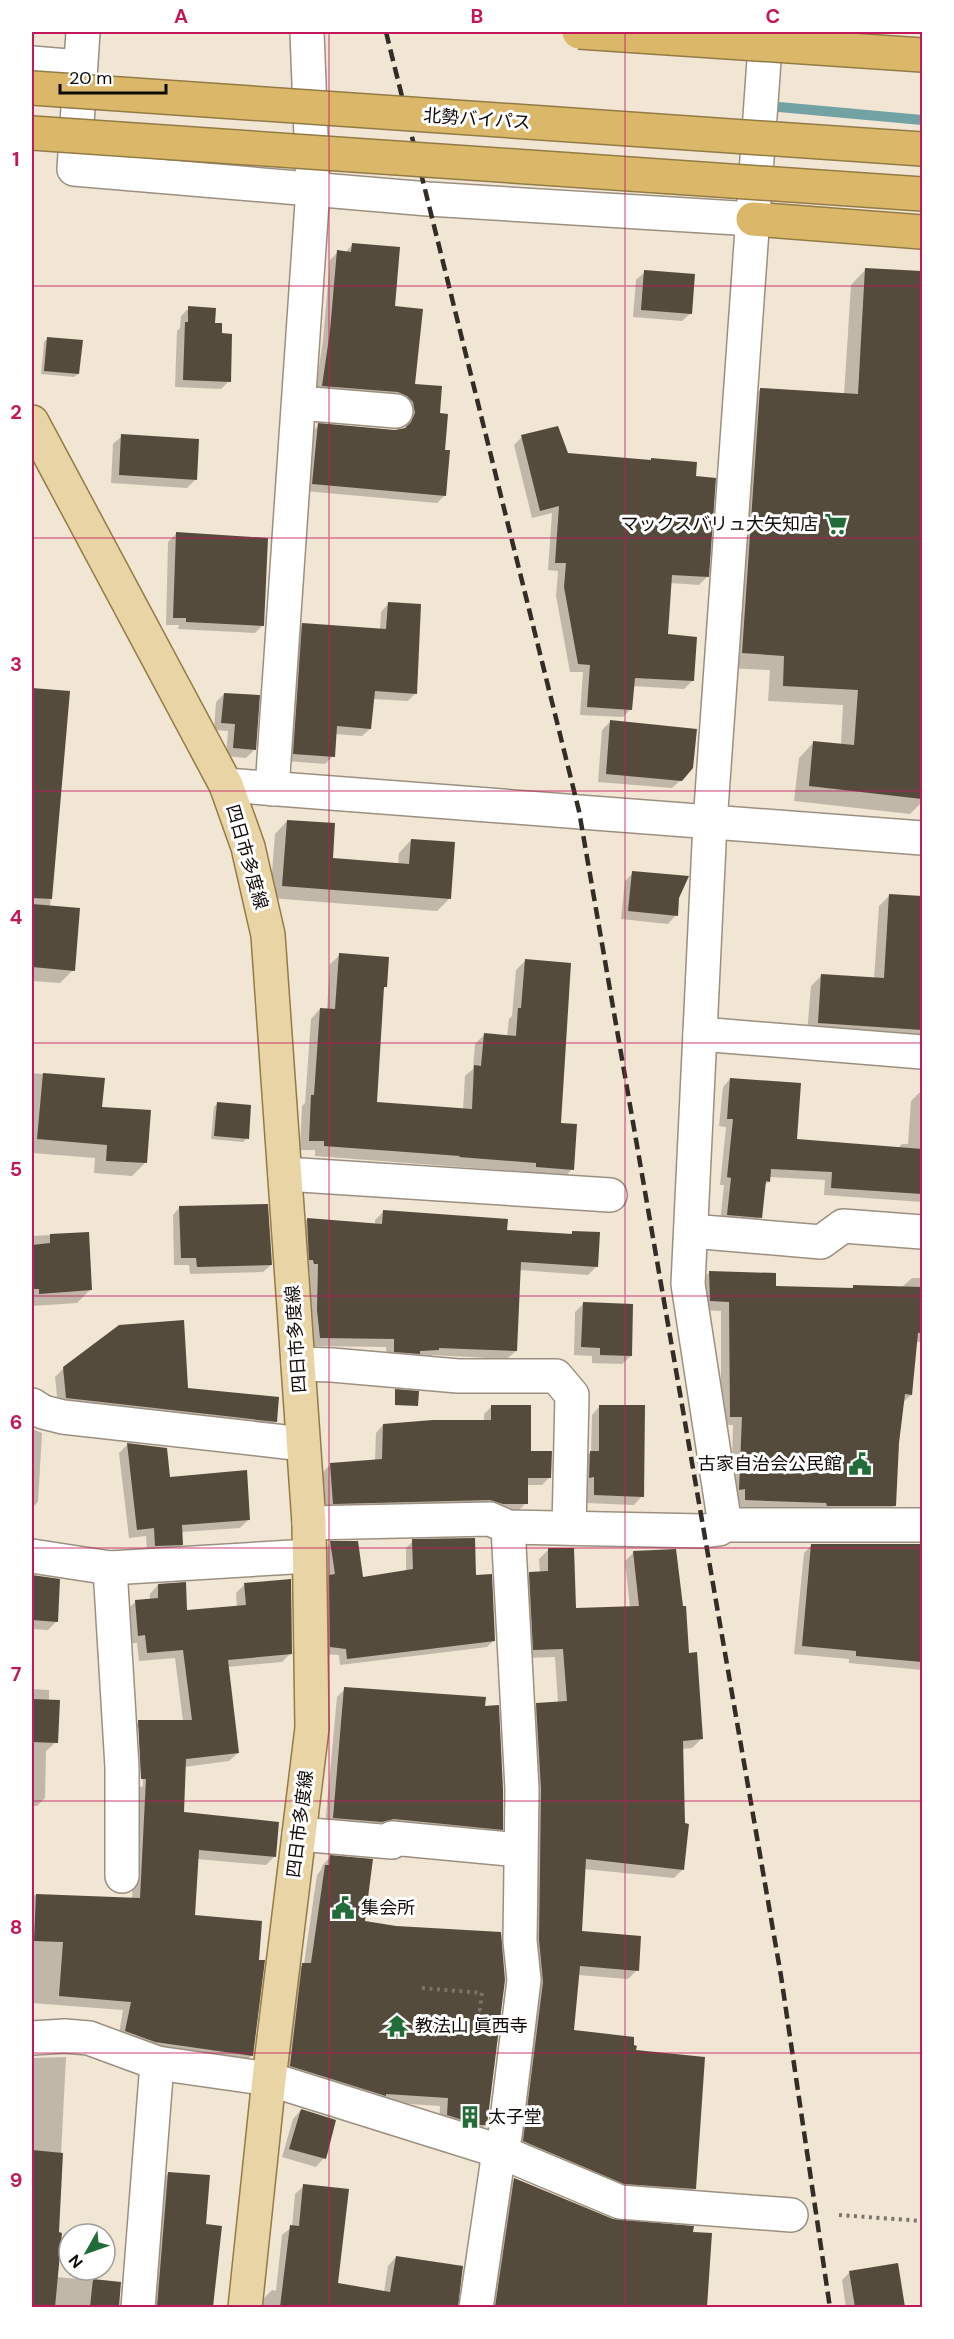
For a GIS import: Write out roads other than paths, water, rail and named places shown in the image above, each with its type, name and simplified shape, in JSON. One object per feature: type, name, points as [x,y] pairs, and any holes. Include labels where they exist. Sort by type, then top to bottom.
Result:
[{"type":"highway","points":[[579,32],[922,55]]},
{"type":"highway","name":"北勢バイパス","points":[[32,88],[922,149]]},
{"type":"highway","points":[[32,133],[922,194]]},
{"type":"highway","points":[[753,219],[922,232]]},
{"type":"main road","name":"四日市多度線","points":[[32,422],[226,785],[248,848],[268,934],[309,1523],[312,1728],[269,2079],[245,2307]]},
{"type":"street","points":[[83,32],[74,169],[428,199],[753,219]]},
{"type":"street","points":[[272,789],[313,188],[307,32]]},
{"type":"street","points":[[725,1525],[688,1284],[710,823],[766,32]]},
{"type":"street","points":[[32,63],[80,67]]},
{"type":"street","points":[[299,403],[396,411]]},
{"type":"street","points":[[226,785],[579,810],[710,823],[922,838]]},
{"type":"street","points":[[700,1034],[922,1052]]},
{"type":"street","points":[[285,1174],[610,1195]]},
{"type":"street","points":[[691,1231],[821,1242],[843,1226],[922,1232]]},
{"type":"street","points":[[298,1364],[458,1376],[556,1376],[572,1395],[569,1528]]},
{"type":"street","points":[[32,1405],[43,1412],[63,1417],[303,1444]]},
{"type":"street","points":[[309,1523],[490,1519],[508,1527],[703,1531],[720,1529],[725,1525],[922,1525]]},
{"type":"street","points":[[476,2307],[499,2151],[505,2136],[524,1980],[520,1941],[522,1789],[508,1527]]},
{"type":"street","points":[[32,1556],[110,1568],[309,1556]]},
{"type":"street","points":[[110,1568],[122,1767],[122,1876]]},
{"type":"street","points":[[299,1834],[392,1842],[392,1838],[520,1850]]},
{"type":"street","points":[[32,2038],[65,2036],[89,2038],[158,2063],[269,2079],[499,2151],[620,2202],[791,2215]]},
{"type":"street","points":[[138,2307],[158,2063]]},
{"type":"waterway","points":[[768,110],[768,106],[922,120]]},
{"type":"railway","points":[[386,32],[579,811],[781,1976],[830,2308]]},
{"type":"place","name":"マックスバリュ大矢知店","points":[[836,524]]},
{"type":"place","name":"古家自治会公民館","points":[[860,1464]]},
{"type":"place","name":"集会所","points":[[343,1908]]},
{"type":"place","name":"教法山 眞西寺","points":[[397,2026]]},
{"type":"place","name":"太子堂","points":[[470,2117]]}]
